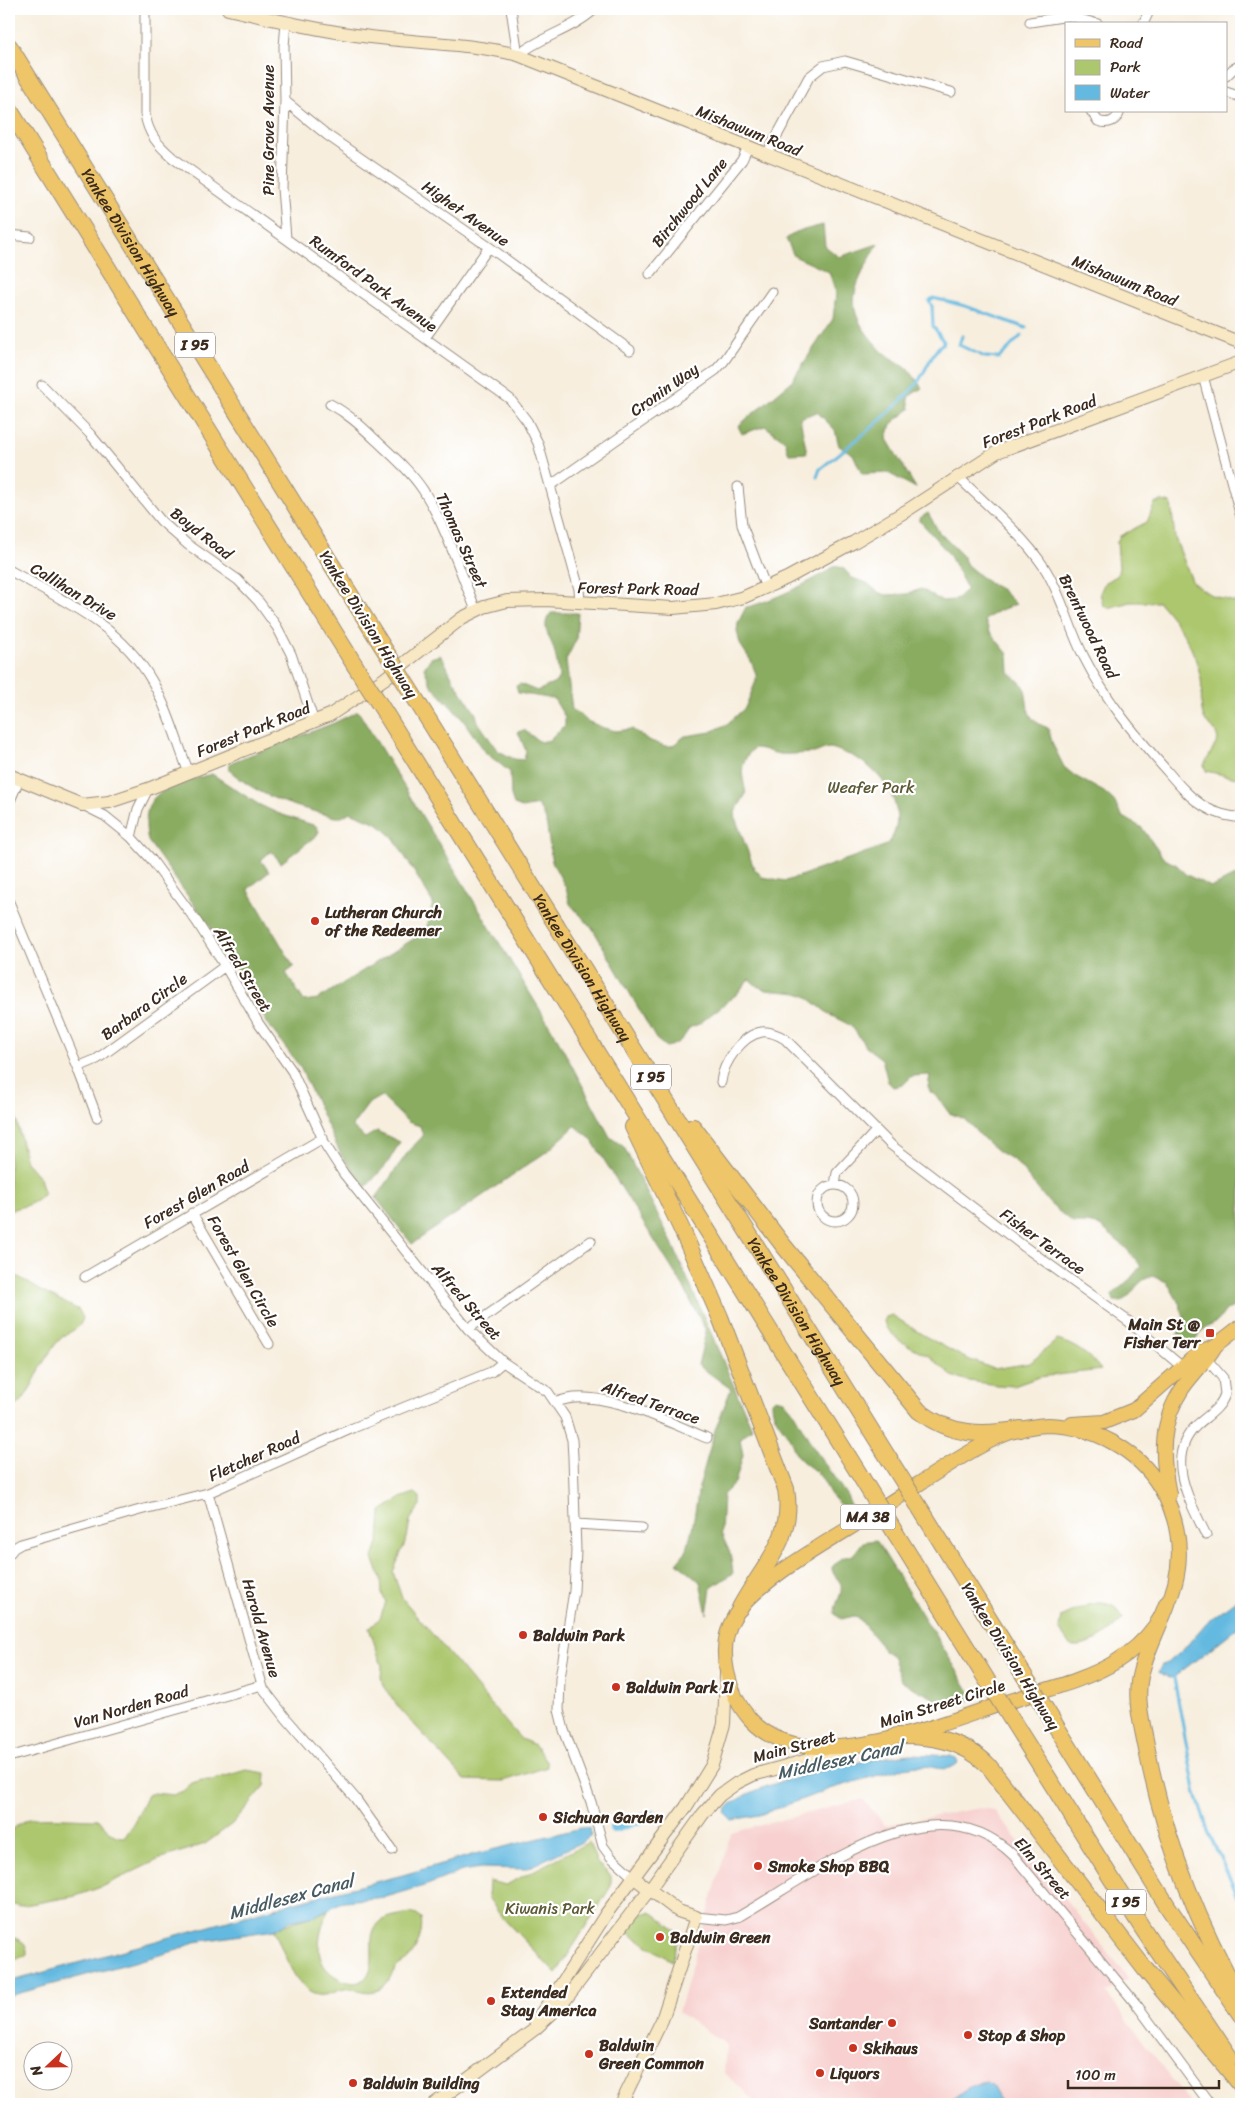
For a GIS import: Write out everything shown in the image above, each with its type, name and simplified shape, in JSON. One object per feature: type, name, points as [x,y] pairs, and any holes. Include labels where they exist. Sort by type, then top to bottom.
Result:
[{"type":"highway","name":"Yankee Division Highway","points":[[9,46],[1168,1907],[1241,2015]]},
{"type":"highway","name":"Yankee Division Highway","points":[[9,109],[1015,1726],[1133,1913],[1241,2074]]},
{"type":"highway","points":[[625,1036],[761,1217],[919,1411],[937,1424],[963,1433],[998,1433],[1020,1428]]},
{"type":"highway","points":[[602,1061],[695,1259],[784,1481],[788,1505],[782,1537],[775,1553],[740,1608]]},
{"type":"highway","points":[[1168,1604],[1144,1664],[1139,1683],[1140,1710],[1147,1751],[1162,1817],[1178,1864],[1204,1928],[1241,2000]]},
{"type":"highway","points":[[896,1736],[925,1737],[950,1742],[974,1752],[988,1765],[1145,1968],[1241,2086]]},
{"type":"main road","name":"Mishawum Road","points":[[228,9],[286,23],[346,34],[518,55],[1241,343]]},
{"type":"main road","name":"Forest Park Road","points":[[14,777],[82,805],[109,802],[148,789],[314,722],[356,699],[445,630],[476,610],[507,601],[546,600],[686,607],[729,602],[766,588],[870,533],[957,476],[1003,449],[1241,362]]},
{"type":"main road","name":"MA 38","points":[[1057,1425],[1104,1422],[1126,1415],[1188,1372],[1215,1346],[1241,1326]]},
{"type":"main road","name":"MA 38","points":[[1175,1520],[1164,1472],[1163,1440],[1172,1407],[1188,1372]]},
{"type":"main road","name":"Main Street Circle","points":[[1057,1425],[1084,1431],[1103,1438],[1134,1456],[1146,1467],[1168,1501],[1175,1520],[1179,1542],[1179,1562],[1176,1580],[1168,1604],[1145,1638],[1125,1656],[1111,1665],[1074,1680],[869,1743],[813,1747],[789,1743],[775,1738],[754,1724],[742,1708],[731,1686],[725,1661],[727,1632],[740,1608],[768,1582],[811,1553],[978,1448],[1020,1428],[1057,1425]]},
{"type":"main road","name":"Main Street","points":[[521,2039],[558,1991],[606,1914],[686,1807],[712,1765],[724,1724],[725,1661]]},
{"type":"main road","name":"Main Street","points":[[434,2104],[543,2022],[562,2004],[649,1890],[703,1814],[720,1795],[738,1782],[760,1772],[869,1743]]},
{"type":"main road","name":"Elm Street","points":[[633,1877],[678,1911],[696,1917]]},
{"type":"main road","points":[[621,2104],[662,2020],[696,1917]]},
{"type":"street","name":"Rumford Park Avenue","points":[[145,9],[145,114],[150,134],[158,145],[173,158],[495,387],[515,404],[527,421],[538,443],[579,589],[580,603]]},
{"type":"street","points":[[511,9],[518,55],[532,44],[572,26],[595,9]]},
{"type":"street","points":[[1144,22],[1150,9]]},
{"type":"street","points":[[1030,22],[1069,16],[1091,22]]},
{"type":"street","name":"Pine Grove Avenue","points":[[286,23],[282,188],[286,238]]},
{"type":"street","points":[[767,154],[809,77],[818,68],[828,64],[848,62],[951,92]]},
{"type":"street","points":[[1228,74],[1241,65]]},
{"type":"street","points":[[1228,93],[1241,97]]},
{"type":"street","name":"Highet Avenue","points":[[285,101],[336,141],[489,247],[630,350]]},
{"type":"street","points":[[1092,112],[1098,121],[1108,122],[1116,118],[1119,112]]},
{"type":"street","name":"Birchwood Lane","points":[[650,274],[742,160],[748,146]]},
{"type":"street","points":[[9,235],[30,237]]},
{"type":"street","points":[[425,338],[489,247]]},
{"type":"street","name":"Cronin Way","points":[[550,486],[716,370],[772,292]]},
{"type":"street","points":[[1203,376],[1241,517]]},
{"type":"street","name":"Boyd Road","points":[[42,384],[90,434],[161,521],[193,548],[238,580],[260,602],[291,654],[314,722]]},
{"type":"street","name":"Thomas Street","points":[[330,404],[346,412],[356,421],[408,470],[422,489],[435,511],[476,610]]},
{"type":"street","name":"Brentwood Road","points":[[957,476],[1025,544],[1043,565],[1061,600],[1091,670],[1118,711],[1145,746],[1199,803],[1218,814],[1241,818]]},
{"type":"street","points":[[738,487],[742,525],[766,588]]},
{"type":"street","name":"Callihan Drive","points":[[9,570],[95,619],[127,647],[156,688],[189,772]]},
{"type":"street","points":[[9,803],[14,777]]},
{"type":"street","points":[[131,837],[138,809],[148,789]]},
{"type":"street","name":"Alfred Street","points":[[82,805],[105,816],[131,837],[163,876],[225,966],[259,1024],[292,1071],[338,1167],[468,1329],[503,1362],[543,1388],[557,1402],[565,1417],[572,1440],[576,1524],[575,1579],[560,1678],[559,1710],[591,1802],[603,1846],[611,1857],[633,1877]]},
{"type":"street","points":[[9,902],[97,1117]]},
{"type":"street","name":"Barbara Circle","points":[[78,1067],[100,1057],[225,966]]},
{"type":"street","name":"Fisher Terrace","points":[[721,1082],[728,1062],[745,1042],[761,1033],[776,1034],[794,1047],[875,1132],[978,1212],[1128,1321],[1188,1372]]},
{"type":"street","points":[[835,1185],[837,1173],[875,1132]]},
{"type":"street","name":"Forest Glen Road","points":[[85,1277],[323,1138]]},
{"type":"street","points":[[835,1185],[848,1190],[854,1204],[848,1217],[842,1221],[835,1222],[822,1216],[817,1203],[818,1196],[822,1190],[835,1185]]},
{"type":"street","name":"Forest Glen Circle","points":[[192,1213],[269,1344]]},
{"type":"street","points":[[468,1329],[592,1241]]},
{"type":"street","points":[[1204,1356],[1223,1378],[1225,1394],[1219,1405],[1195,1426],[1186,1439],[1181,1449],[1180,1468],[1184,1486],[1206,1535]]},
{"type":"street","name":"Fletcher Road","points":[[9,1554],[18,1546],[48,1536],[208,1493],[353,1428],[491,1372],[503,1362]]},
{"type":"street","name":"Alfred Terrace","points":[[557,1402],[574,1397],[600,1399],[654,1416],[707,1438]]},
{"type":"street","name":"Harold Avenue","points":[[208,1493],[262,1685],[286,1718],[350,1792],[392,1850]]},
{"type":"street","points":[[576,1524],[642,1528]]},
{"type":"street","name":"Van Norden Road","points":[[9,1757],[262,1685]]},
{"type":"street","name":"Elm Street","points":[[696,1917],[726,1920],[738,1917],[845,1852],[878,1838],[927,1827],[964,1828],[990,1837],[1013,1855],[1119,1983],[1210,2104]]},
{"type":"shaded area","points":[[863,1799],[885,1825],[980,1808],[994,1810],[1129,1979],[1106,1993],[1191,2104],[758,2104],[724,2073],[726,2044],[678,2012],[731,1833]]},
{"type":"green space","points":[[823,225],[825,246],[839,257],[878,244],[856,288],[855,311],[869,337],[885,354],[908,369],[922,388],[908,397],[910,409],[891,424],[887,439],[916,488],[888,473],[862,474],[853,454],[839,446],[835,430],[817,412],[800,418],[807,453],[789,454],[785,441],[765,426],[742,434],[738,426],[791,382],[833,319],[836,293],[829,272],[794,256],[786,239],[796,232]]},
{"type":"green space","points":[[1162,501],[1171,503],[1175,538],[1193,583],[1211,595],[1241,604],[1241,779],[1206,771],[1204,765],[1218,740],[1214,730],[1204,718],[1201,704],[1201,679],[1195,657],[1186,638],[1167,611],[1159,602],[1130,602],[1108,608],[1103,605],[1100,593],[1105,582],[1117,576],[1119,568],[1117,542],[1120,536],[1147,522],[1155,503]]},
{"type":"green space","name":"Weafer Park","points":[[928,513],[939,532],[962,555],[967,565],[986,581],[1002,590],[1016,604],[998,611],[985,620],[989,631],[1008,654],[1009,672],[1024,686],[1031,716],[1048,728],[1053,745],[1064,767],[1075,776],[1104,792],[1114,801],[1122,816],[1142,828],[1164,859],[1177,865],[1185,874],[1211,887],[1241,875],[1241,1305],[1226,1310],[1218,1321],[1204,1329],[1193,1343],[1177,1344],[1176,1338],[1185,1320],[1179,1303],[1167,1282],[1152,1276],[1142,1281],[1123,1300],[1114,1301],[1112,1295],[1141,1266],[1125,1247],[1100,1226],[1087,1223],[1073,1223],[1050,1204],[1015,1161],[999,1152],[964,1119],[949,1113],[928,1087],[930,1075],[912,1076],[903,1085],[893,1087],[888,1082],[882,1059],[866,1047],[853,1028],[830,1015],[806,996],[798,993],[766,990],[757,986],[749,979],[737,994],[699,1024],[689,1028],[685,1035],[674,1045],[666,1047],[656,1039],[593,929],[570,904],[566,888],[552,862],[546,820],[538,805],[522,808],[514,805],[511,796],[510,772],[486,753],[463,720],[431,685],[424,668],[431,658],[440,655],[476,714],[478,722],[497,750],[514,759],[524,760],[526,751],[518,732],[524,730],[540,742],[550,740],[565,725],[565,717],[554,699],[518,693],[516,686],[520,684],[537,691],[555,683],[559,677],[558,669],[553,646],[546,630],[546,621],[551,613],[578,613],[576,640],[566,660],[572,710],[587,721],[604,728],[616,731],[632,729],[648,740],[665,746],[672,746],[685,736],[711,732],[727,724],[745,708],[756,681],[756,674],[751,661],[740,644],[737,631],[738,623],[746,607],[791,590],[834,566],[843,568],[852,578],[867,583],[878,592],[886,595],[907,594],[921,589],[942,601],[955,600],[967,589],[949,554],[920,521],[920,518]],"holes":[[[754,748],[787,754],[814,753],[831,748],[857,758],[880,778],[889,790],[895,804],[897,818],[895,832],[887,845],[786,881],[762,877],[754,868],[736,820],[735,812],[746,794],[743,764]]]},
{"type":"green space","points":[[358,711],[556,1036],[610,1137],[624,1147],[672,1243],[752,1428],[740,1439],[743,1455],[735,1483],[723,1495],[721,1533],[730,1553],[733,1573],[711,1588],[707,1614],[700,1582],[677,1562],[687,1550],[699,1487],[715,1430],[731,1389],[698,1365],[706,1331],[684,1288],[591,1139],[575,1126],[549,1150],[412,1244],[376,1198],[408,1152],[423,1136],[420,1126],[408,1122],[381,1096],[369,1103],[352,1126],[365,1138],[377,1131],[400,1142],[387,1164],[366,1187],[341,1155],[300,1067],[267,1023],[216,935],[148,841],[146,830],[147,811],[152,800],[160,793],[174,786],[212,774],[258,804],[277,813],[316,826],[319,831],[317,835],[281,863],[271,851],[261,860],[269,872],[248,889],[294,967],[286,973],[304,1001],[318,999],[423,933],[433,903],[393,837],[377,823],[350,812],[342,817],[335,817],[266,795],[241,780],[229,770],[229,765],[232,762],[334,723]]},
{"type":"green space","points":[[9,1092],[26,1162],[40,1178],[44,1193],[33,1202],[9,1210]]},
{"type":"green space","points":[[9,1271],[43,1292],[79,1310],[83,1318],[79,1326],[62,1337],[56,1344],[23,1400],[9,1412]]},
{"type":"green space","points":[[892,1315],[965,1358],[994,1369],[1030,1363],[1057,1340],[1070,1344],[1082,1351],[1101,1370],[1039,1377],[1014,1386],[969,1381],[952,1376],[929,1356],[900,1341],[886,1328],[884,1321],[886,1317]]},
{"type":"green space","points":[[775,1398],[784,1400],[793,1411],[813,1447],[847,1496],[851,1506],[845,1506],[836,1501],[818,1474],[798,1457],[790,1439],[773,1412],[772,1401]]},
{"type":"green space","points":[[415,1493],[420,1497],[420,1506],[410,1520],[407,1538],[393,1572],[402,1598],[511,1728],[521,1739],[535,1745],[547,1762],[547,1767],[504,1781],[465,1780],[400,1709],[383,1686],[381,1677],[382,1666],[369,1628],[380,1618],[386,1602],[382,1594],[381,1579],[373,1558],[379,1540],[381,1511],[403,1497]]},
{"type":"green space","points":[[876,1540],[974,1698],[961,1704],[947,1705],[904,1683],[901,1680],[892,1656],[885,1651],[858,1617],[841,1619],[835,1614],[841,1585],[833,1573],[832,1567],[841,1558],[853,1555],[863,1542]]},
{"type":"green space","points":[[1098,1603],[1114,1606],[1123,1619],[1091,1643],[1076,1646],[1069,1645],[1059,1628],[1061,1617],[1088,1605]]},
{"type":"green space","points":[[246,1770],[266,1773],[265,1786],[232,1824],[205,1844],[162,1858],[101,1887],[76,1896],[19,1906],[9,1904],[9,1833],[21,1823],[35,1818],[97,1819],[112,1834],[125,1837],[147,1795],[154,1793],[173,1795],[183,1791],[192,1783],[212,1780]]},
{"type":"green space","name":"Kiwanis Park","points":[[589,1842],[597,1863],[611,1876],[611,1886],[556,1974],[500,1915],[488,1897],[489,1881],[506,1885]]},
{"type":"green space","points":[[328,1910],[319,1941],[321,1960],[334,1975],[345,1981],[359,1982],[369,1972],[372,1963],[373,1934],[377,1925],[385,1919],[408,1913],[421,1918],[422,1923],[417,1946],[411,1956],[396,1968],[379,1990],[367,1992],[344,1989],[326,1995],[314,1994],[307,1990],[295,1976],[274,1930]]},
{"type":"green space","points":[[649,1912],[655,1914],[677,1931],[679,1939],[672,1961],[625,1931],[637,1916]]},
{"type":"green space","points":[[9,1936],[19,1940],[26,1947],[27,1955],[9,1962]]},
{"type":"water","points":[[1241,1596],[1241,1625],[1174,1677],[1170,1678],[1158,1672],[1162,1665],[1169,1662],[1183,1650],[1207,1622]]},
{"type":"water","name":"Middlesex Canal","points":[[913,1754],[951,1756],[958,1763],[946,1769],[923,1766],[903,1768],[830,1789],[759,1815],[732,1820],[725,1813],[733,1802],[752,1792],[779,1782],[842,1766]]},
{"type":"water","name":"Middlesex Canal","points":[[581,1828],[589,1828],[591,1835],[582,1842],[525,1869],[481,1868],[462,1871],[427,1885],[386,1897],[344,1901],[315,1916],[290,1921],[274,1930],[195,1942],[178,1950],[9,1996],[9,1982],[296,1902]]},
{"type":"water","points":[[985,2081],[992,2086],[1002,2104],[947,2104],[969,2087]]},
{"type":"waterway","points":[[817,477],[820,469],[869,430],[904,398],[918,382],[935,352],[944,342],[933,326],[932,306],[929,301],[933,298],[965,306],[1026,328]]},
{"type":"waterway","points":[[962,336],[959,345],[985,357],[999,358],[1021,336]]},
{"type":"waterway","points":[[1173,1673],[1195,1790],[1208,1831],[1241,1903]]},
{"type":"waterway","name":"Middlesex Canal","points":[[614,1828],[653,1815]]},
{"type":"place","name":"Lutheran Church of the Redeemer","points":[[315,921]]},
{"type":"place","name":"Main St @ Fisher Terr","points":[[1210,1333]]},
{"type":"place","name":"Baldwin Park","points":[[523,1635]]},
{"type":"place","name":"Baldwin Park II","points":[[616,1687]]},
{"type":"place","name":"Sichuan Garden","points":[[543,1817]]},
{"type":"place","name":"Smoke Shop BBQ","points":[[758,1866]]},
{"type":"place","name":"Baldwin Green","points":[[660,1937]]},
{"type":"place","name":"Extended Stay America","points":[[491,2001]]},
{"type":"place","name":"Santander","points":[[892,2023]]},
{"type":"place","name":"Stop & Shop","points":[[968,2035]]},
{"type":"place","name":"Skihaus","points":[[853,2048]]},
{"type":"place","name":"Baldwin Green Common","points":[[589,2054]]},
{"type":"place","name":"Liquors","points":[[820,2073]]},
{"type":"place","name":"Baldwin Building","points":[[353,2083]]}]
